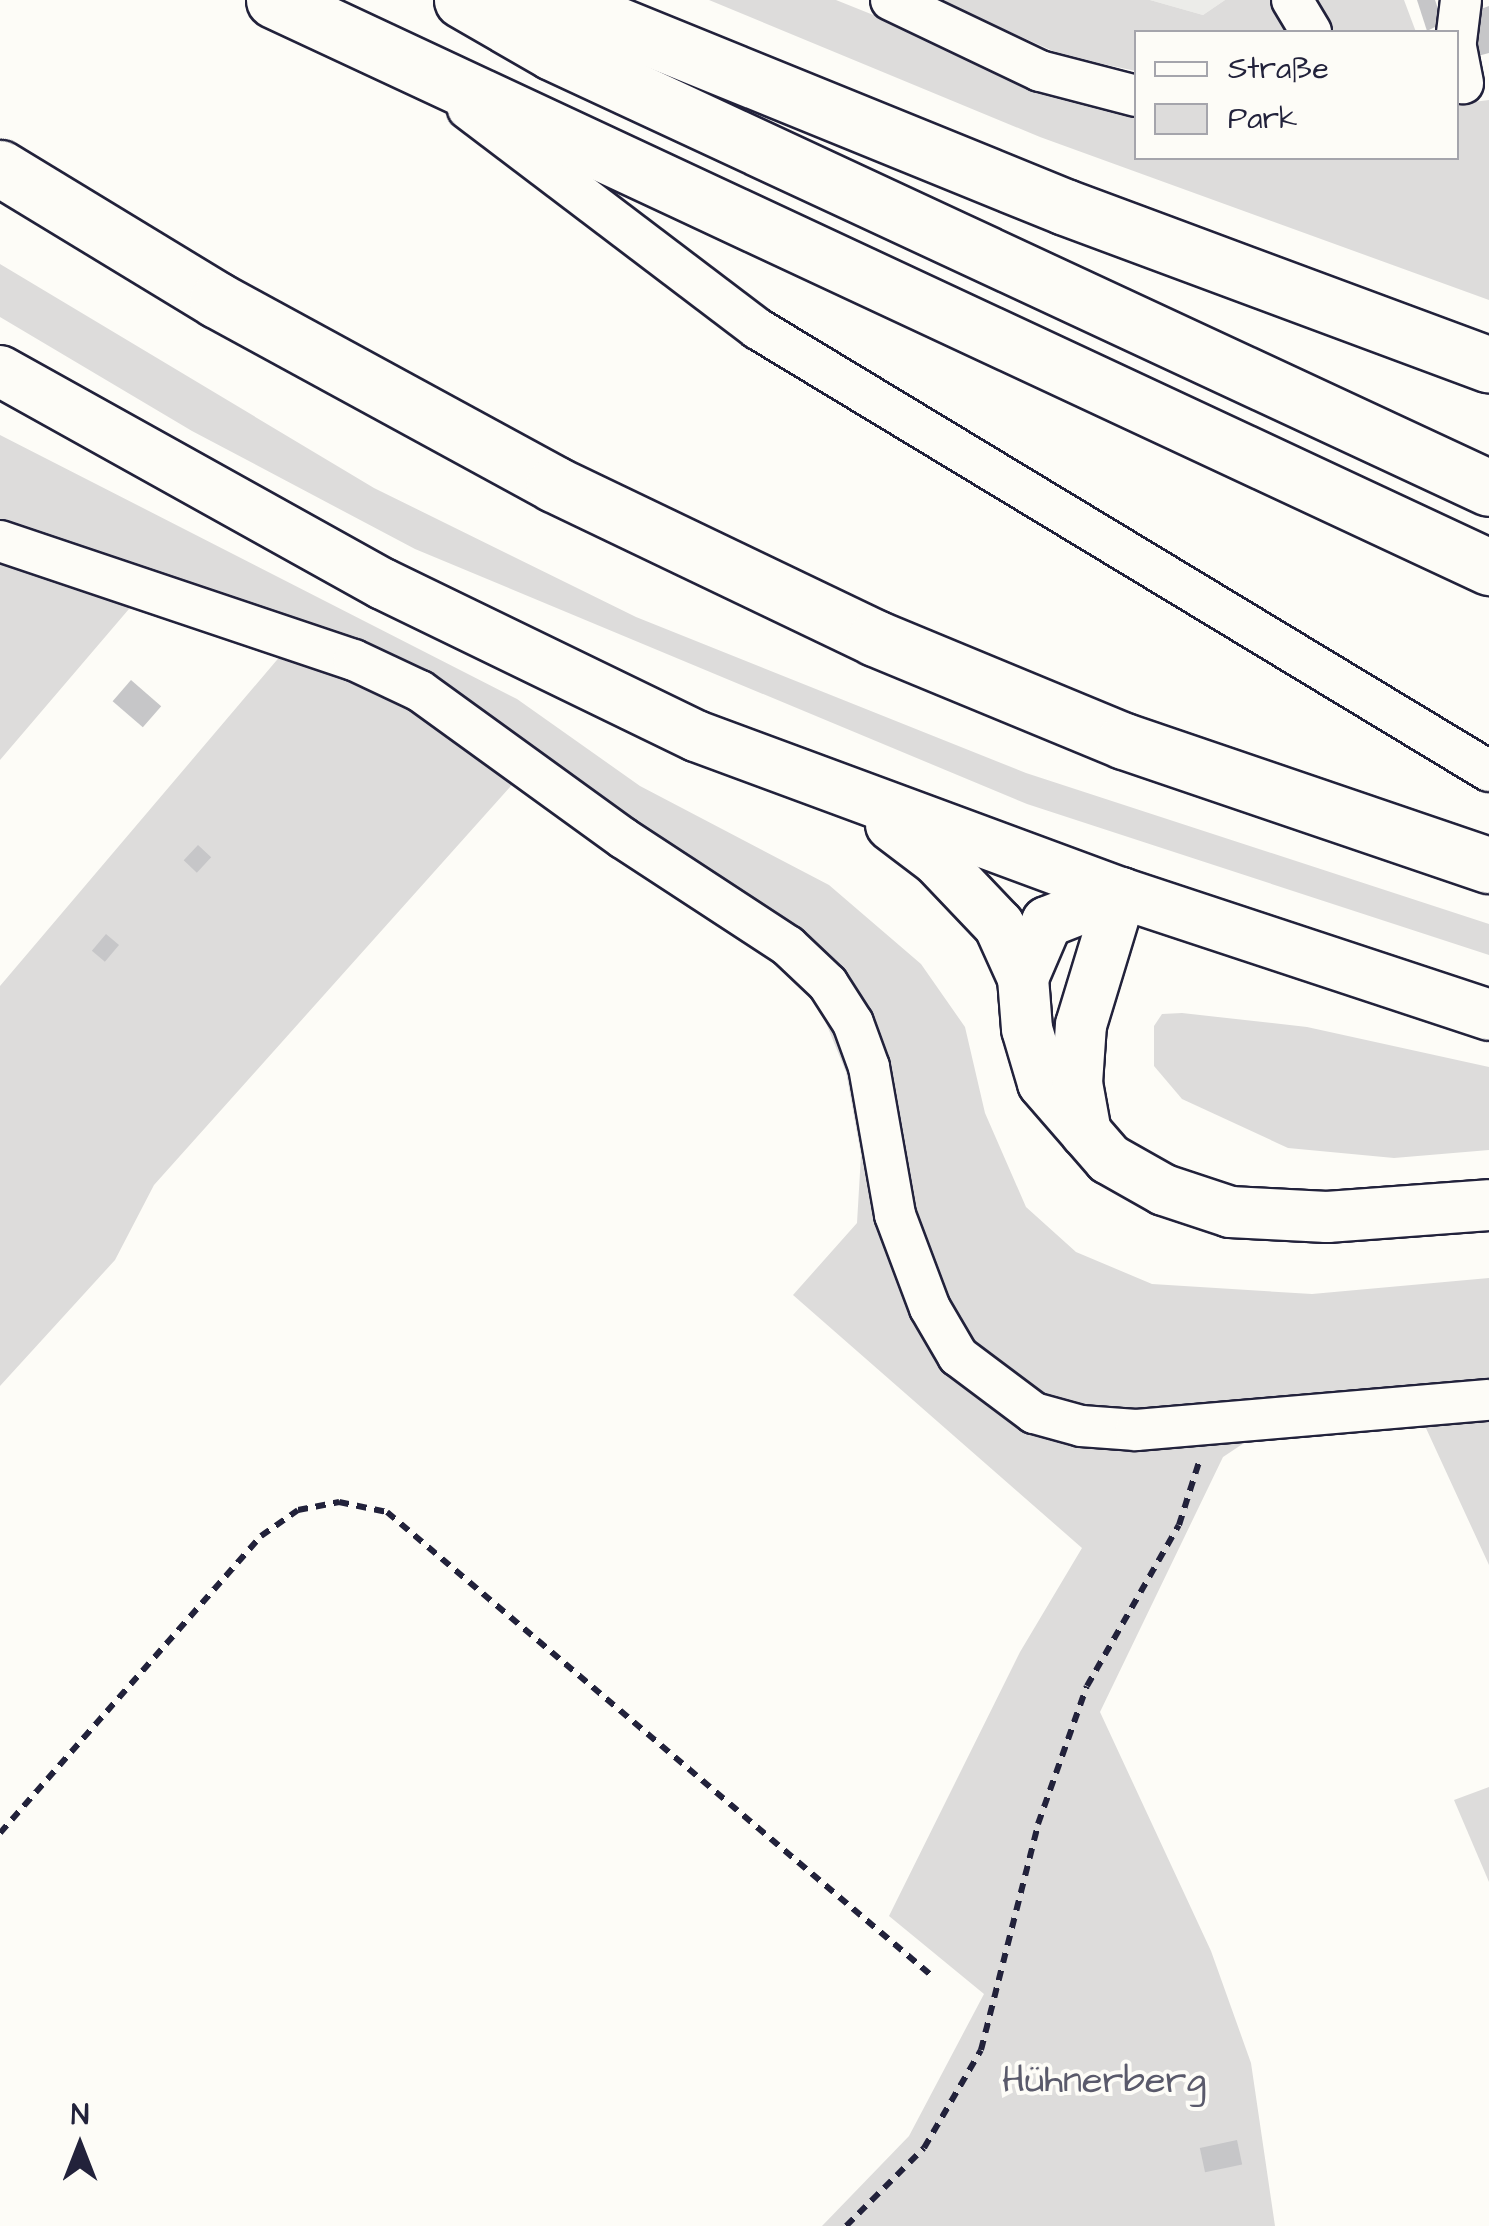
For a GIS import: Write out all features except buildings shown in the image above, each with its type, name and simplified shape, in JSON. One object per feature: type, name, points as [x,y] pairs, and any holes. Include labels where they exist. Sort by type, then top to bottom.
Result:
[{"type":"highway","points":[[274,0],[1489,567]]},
{"type":"highway","points":[[462,0],[552,52],[1489,488]]},
{"type":"highway","points":[[542,0],[583,10],[1065,208],[1489,365]]},
{"type":"highway","points":[[0,168],[217,300],[554,484],[874,638],[1124,741],[1489,865]]},
{"type":"main road","points":[[0,371],[106,436],[548,666],[696,736],[1120,893],[1489,1015]]},
{"type":"main road","points":[[855,798],[970,891],[999,925],[1023,978],[1027,1029],[1043,1083],[1109,1159],[1164,1190],[1230,1212],[1327,1217],[1489,1204]]},
{"type":"main road","points":[[1023,978],[1047,922],[1120,893]]},
{"type":"main road","points":[[1086,1132],[1077,1083],[1082,1025],[1120,893]]},
{"type":"street","points":[[891,0],[1040,71],[1134,95]]},
{"type":"street","points":[[1292,0],[1310,30]]},
{"type":"street","points":[[1460,0],[1464,67]]},
{"type":"street","points":[[405,61],[758,329],[1489,771]]},
{"type":"street","points":[[0,541],[354,660],[420,691],[622,838],[788,946],[828,984],[853,1023],[868,1067],[908,1263],[958,1356],[1034,1414],[1082,1426],[1200,1426],[1489,1400]]},
{"type":"path","points":[[846,2226],[924,2148],[981,2050],[1044,1806],[1087,1686],[1193,1492],[1200,1426]]},
{"type":"path","points":[[0,1834],[261,1536],[298,1510],[339,1502],[386,1512],[932,1976]]},
{"type":"shaded area","points":[[1150,0],[1225,0],[1203,15]]},
{"type":"green space","points":[[709,0],[836,0],[1083,99],[1134,111],[1134,160],[1459,160],[1459,104],[1489,100],[1489,300],[1040,137]]},
{"type":"green space","points":[[939,0],[1150,0],[1203,15],[1225,0],[1404,0],[1415,30],[1134,30],[1134,71],[1064,56]]},
{"type":"green space","points":[[0,264],[374,488],[636,617],[1026,773],[1489,924],[1489,955],[1027,804],[415,549],[192,431],[0,317]]},
{"type":"green space","name":"Hühnerberg","points":[[0,435],[517,699],[640,786],[829,885],[921,964],[965,1027],[985,1113],[1026,1207],[1076,1252],[1152,1284],[1312,1294],[1489,1278],[1489,1565],[1425,1426],[1244,1443],[1223,1457],[1100,1712],[1211,1951],[1251,2063],[1275,2226],[822,2226],[909,2136],[984,1994],[889,1916],[1020,1652],[1082,1548],[793,1295],[857,1223],[861,1155],[846,1072],[817,1001],[785,965],[519,777],[154,1185],[115,1260],[0,1386],[0,986],[304,628],[158,575],[0,760]]},
{"type":"green space","points":[[1162,1014],[1307,1027],[1489,1067],[1489,1150],[1394,1158],[1288,1148],[1182,1099],[1154,1066],[1154,1026]]},
{"type":"green space","points":[[1489,1787],[1489,1882],[1454,1800]]}]
